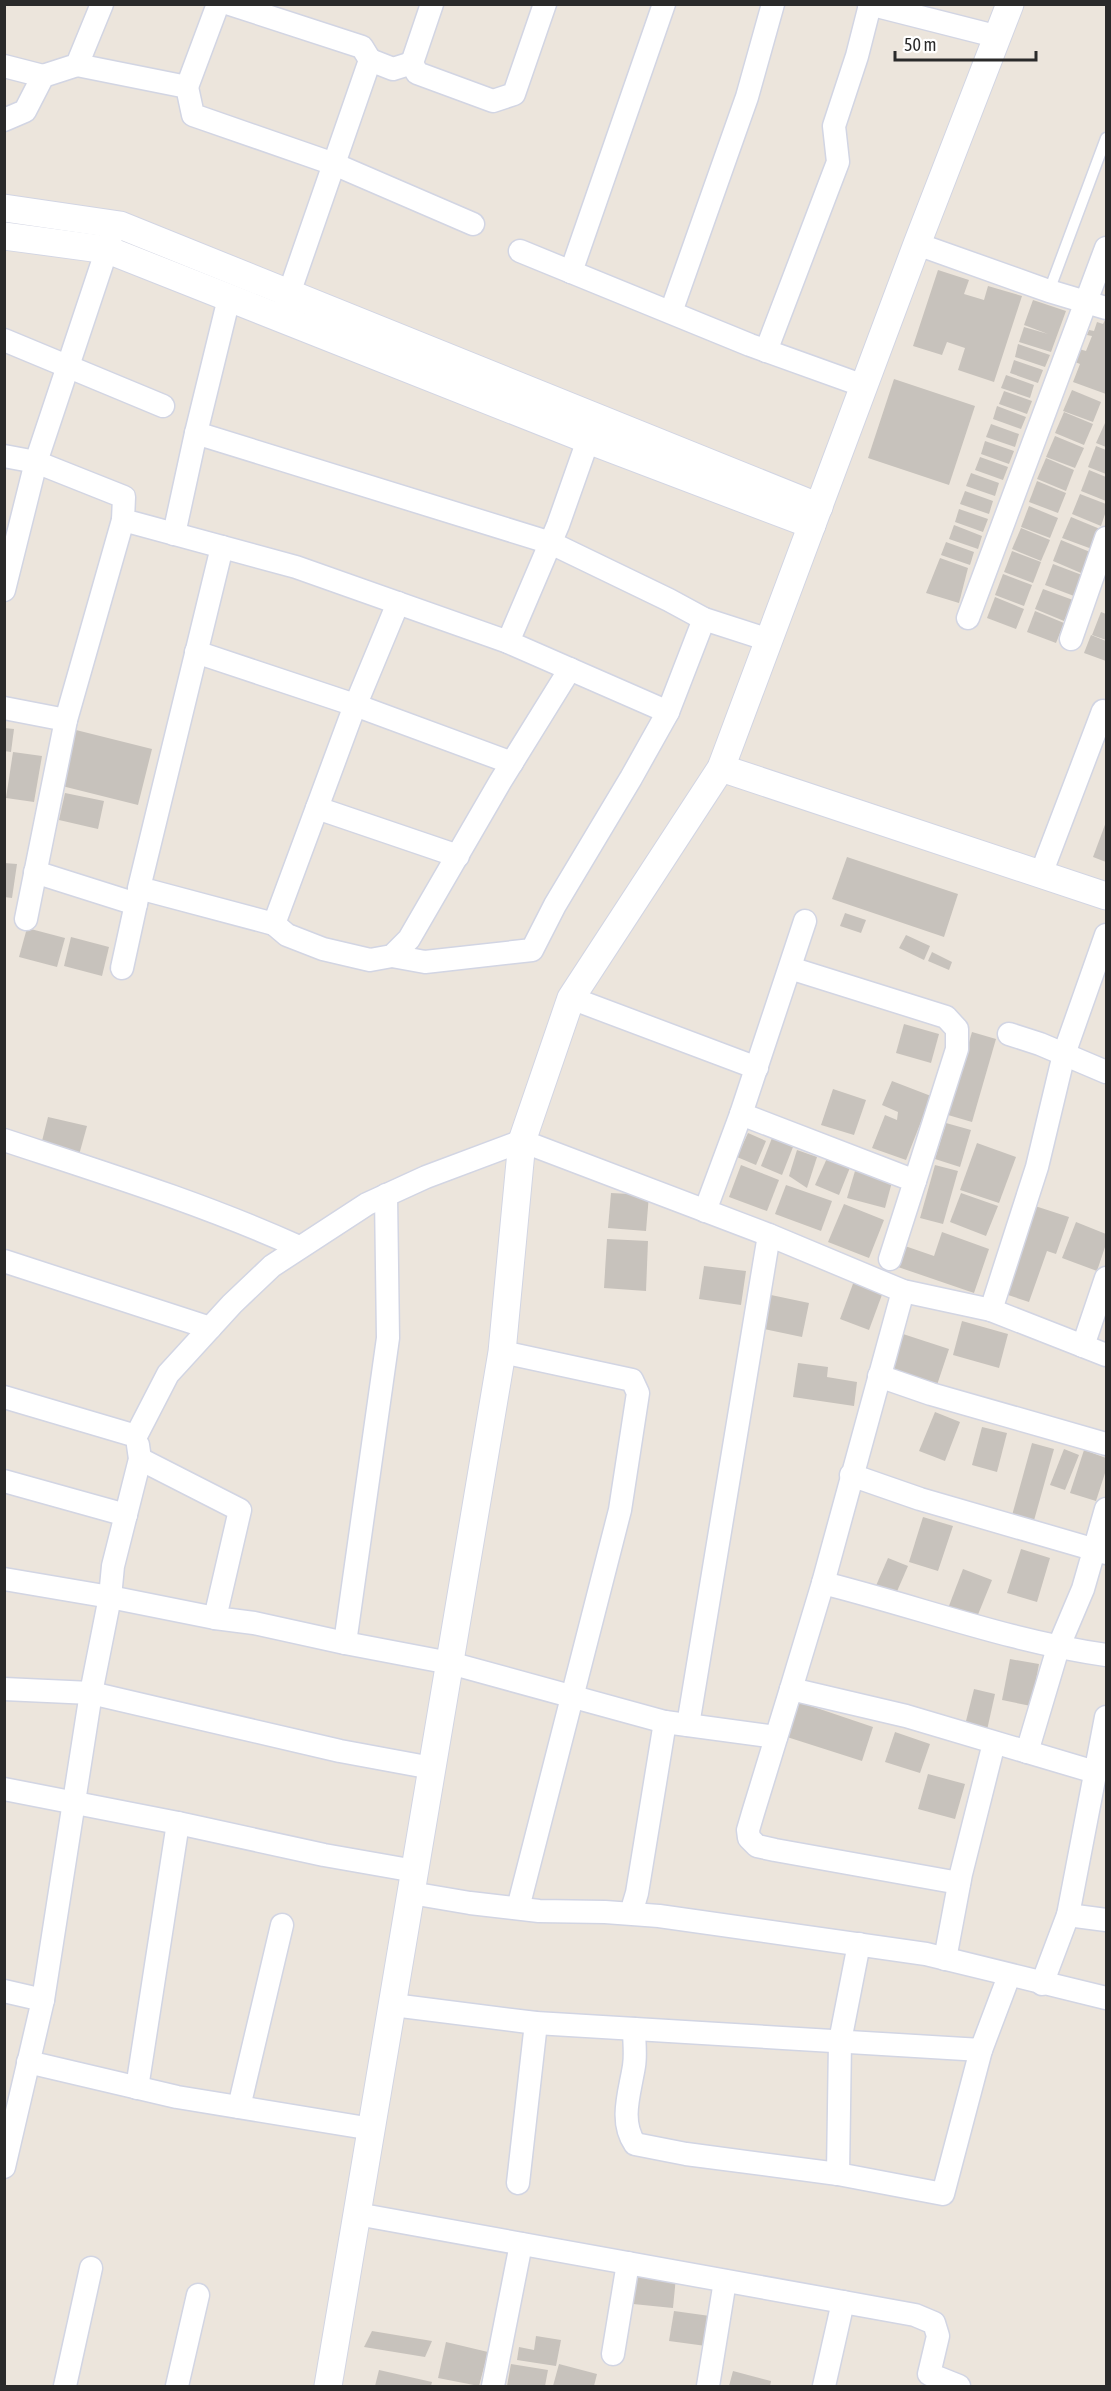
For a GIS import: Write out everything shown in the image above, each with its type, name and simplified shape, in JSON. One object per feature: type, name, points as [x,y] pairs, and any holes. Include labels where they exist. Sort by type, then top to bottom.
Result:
[{"type":"street","points":[[77,65],[102,4]]},
{"type":"street","points":[[412,63],[393,69],[370,60],[362,47],[229,4],[218,5],[187,87],[193,115],[334,164],[473,224]]},
{"type":"street","points":[[432,4],[412,63],[417,73],[493,101],[514,94],[545,4]]},
{"type":"street","points":[[571,272],[664,4]]},
{"type":"street","points":[[671,312],[747,98],[773,4]]},
{"type":"street","points":[[328,2386],[502,1352],[522,1141],[571,998],[721,768],[917,244],[1010,4]]},
{"type":"street","points":[[766,351],[838,162],[834,126],[872,5],[999,37]]},
{"type":"street","points":[[285,306],[370,60]]},
{"type":"street","points":[[4,66],[43,76],[77,65],[187,87]]},
{"type":"street","points":[[4,120],[25,111],[43,76]]},
{"type":"street","points":[[4,208],[115,224],[285,306],[815,516]]},
{"type":"street","points":[[4,590],[36,462],[115,224]]},
{"type":"street","points":[[4,236],[108,250],[229,298],[285,306]]},
{"type":"street","points":[[917,244],[1049,291],[1097,305]]},
{"type":"street","points":[[968,618],[1097,305],[1107,248]]},
{"type":"street","points":[[520,251],[766,351],[864,386]]},
{"type":"street","points":[[174,534],[229,298]]},
{"type":"street","points":[[4,340],[69,365],[163,406]]},
{"type":"street","points":[[508,642],[551,543],[592,429]]},
{"type":"street","points":[[196,433],[551,543],[704,619],[769,640]]},
{"type":"street","points":[[4,456],[36,462],[124,497],[123,520],[66,720],[26,919]]},
{"type":"street","points":[[123,520],[296,567],[508,642],[668,711]]},
{"type":"street","points":[[1071,639],[1107,538]]},
{"type":"street","points":[[122,968],[137,896],[222,547]]},
{"type":"street","points":[[274,924],[355,705],[398,603]]},
{"type":"street","points":[[35,872],[274,924],[287,935],[323,949],[370,960],[392,956],[425,962],[532,950],[555,905],[668,711],[704,619]]},
{"type":"street","points":[[196,652],[355,705],[512,763]]},
{"type":"street","points":[[392,956],[410,939],[512,763],[570,669]]},
{"type":"street","points":[[4,708],[66,720]]},
{"type":"street","points":[[1041,874],[1097,755],[1103,711]]},
{"type":"street","points":[[721,768],[1107,896]]},
{"type":"street","points":[[317,808],[458,856]]},
{"type":"street","points":[[705,1211],[758,1068],[805,921]]},
{"type":"street","points":[[991,1311],[1037,1167],[1064,1054],[1107,935]]},
{"type":"street","points":[[790,968],[946,1017],[957,1029],[957,1049],[890,1259]]},
{"type":"street","points":[[571,998],[758,1068]]},
{"type":"street","points":[[1009,1034],[1040,1044],[1107,1072]]},
{"type":"street","points":[[741,1113],[915,1181]]},
{"type":"street","points":[[4,1140],[167,1194],[300,1247]]},
{"type":"street","points":[[4,2167],[11,2106],[28,2062],[43,2000],[91,1693],[110,1597],[113,1566],[140,1459],[136,1436],[168,1374],[272,1266],[367,1204],[426,1177],[522,1141],[769,1235],[903,1291],[991,1311],[1107,1355]]},
{"type":"street","points":[[345,1644],[387,1338],[387,1195]]},
{"type":"street","points":[[688,1725],[769,1235]]},
{"type":"street","points":[[4,1261],[210,1328]]},
{"type":"street","points":[[1083,1346],[1106,1281]]},
{"type":"street","points":[[903,1291],[823,1583],[748,1830],[749,1838],[757,1846],[959,1883]]},
{"type":"street","points":[[502,1352],[632,1380],[638,1393],[620,1510],[518,1908]]},
{"type":"street","points":[[879,1376],[971,1406],[1107,1444]]},
{"type":"street","points":[[4,1397],[136,1436]]},
{"type":"street","points":[[140,1459],[240,1510],[215,1618]]},
{"type":"street","points":[[851,1475],[920,1499],[1100,1552]]},
{"type":"street","points":[[4,1481],[126,1515]]},
{"type":"street","points":[[1027,1752],[1058,1648],[1100,1552],[1107,1509]]},
{"type":"street","points":[[4,1579],[215,1618],[254,1623],[345,1644],[450,1663],[665,1722],[776,1737]]},
{"type":"street","points":[[823,1583],[870,1594],[988,1631],[1058,1648],[1107,1655]]},
{"type":"street","points":[[4,1689],[91,1693],[340,1751],[432,1768]]},
{"type":"street","points":[[791,1689],[906,1716],[1095,1772]]},
{"type":"street","points":[[1042,1984],[1068,1915],[1107,1717]]},
{"type":"street","points":[[631,1913],[637,1893],[665,1722]]},
{"type":"street","points":[[945,1959],[959,1883],[994,1743]]},
{"type":"street","points":[[4,1789],[178,1822],[324,1856],[413,1882],[470,1903],[518,1908],[631,1913],[859,1944],[926,1954],[1107,1998]]},
{"type":"street","points":[[137,2088],[178,1822]]},
{"type":"street","points":[[1068,1915],[1107,1920]]},
{"type":"street","points":[[239,2107],[282,1925]]},
{"type":"street","points":[[838,2174],[840,2041],[859,1944]]},
{"type":"street","points":[[634,2029],[634,2064],[628,2095],[627,2129],[635,2144],[676,2152],[838,2174],[943,2194],[981,2050],[1009,1976]]},
{"type":"street","points":[[4,1991],[43,2000]]},
{"type":"street","points":[[393,2005],[536,2023],[981,2050]]},
{"type":"street","points":[[518,2183],[536,2023]]},
{"type":"street","points":[[28,2062],[177,2097],[372,2129]]},
{"type":"street","points":[[357,2214],[915,2315],[934,2323],[938,2336],[928,2380],[959,2386]]},
{"type":"street","points":[[493,2386],[521,2244]]},
{"type":"street","points":[[614,2354],[628,2263]]},
{"type":"street","points":[[65,2386],[91,2268]]},
{"type":"street","points":[[708,2386],[725,2281]]},
{"type":"street","points":[[177,2386],[198,2295]]},
{"type":"street","points":[[824,2386],[843,2302]]},
{"type":"lane","points":[[1049,291],[1107,138]]},
{"type":"building","points":[[938,270],[969,280],[964,294],[984,300],[988,286],[1022,296],[994,382],[958,370],[965,348],[947,342],[942,355],[913,346]]},
{"type":"building","points":[[1033,300],[1066,311],[1051,352],[1019,342],[1024,327],[1048,334],[1024,325]]},
{"type":"building","points":[[1105,320],[1106,394],[1073,382],[1080,364],[1075,362],[1079,349],[1086,351],[1092,336],[1087,335],[1089,330],[1094,331],[1097,322],[1103,324]]},
{"type":"building","points":[[1018,344],[1050,355],[1045,367],[1015,357]]},
{"type":"building","points":[[1014,360],[1043,370],[1038,383],[1010,373]]},
{"type":"building","points":[[1006,375],[1034,385],[1030,398],[1001,388]]},
{"type":"building","points":[[894,379],[975,406],[949,485],[868,458]]},
{"type":"building","points":[[1072,390],[1101,402],[1093,422],[1063,411]]},
{"type":"building","points":[[1004,391],[1032,401],[1027,414],[999,404]]},
{"type":"building","points":[[997,406],[1026,417],[1021,429],[993,419]]},
{"type":"building","points":[[1064,412],[1093,424],[1084,445],[1055,433]]},
{"type":"building","points":[[1106,423],[1106,447],[1096,443]]},
{"type":"building","points":[[991,424],[1019,434],[1015,447],[986,437]]},
{"type":"building","points":[[1055,436],[1084,448],[1075,468],[1046,457]]},
{"type":"building","points":[[985,441],[1014,451],[1009,464],[981,454]]},
{"type":"building","points":[[1096,446],[1106,450],[1106,474],[1088,467]]},
{"type":"building","points":[[980,457],[1008,467],[1003,480],[975,470]]},
{"type":"building","points":[[1046,458],[1074,470],[1066,491],[1037,479]]},
{"type":"building","points":[[1089,470],[1106,477],[1106,501],[1081,491]]},
{"type":"building","points":[[971,473],[999,483],[995,496],[966,486]]},
{"type":"building","points":[[1037,481],[1066,493],[1058,513],[1029,502]]},
{"type":"building","points":[[965,491],[993,501],[989,514],[960,504]]},
{"type":"building","points":[[1080,494],[1106,504],[1101,526],[1072,514]]},
{"type":"building","points":[[1029,506],[1058,518],[1050,538],[1021,527]]},
{"type":"building","points":[[959,509],[988,519],[983,532],[955,522]]},
{"type":"building","points":[[1071,517],[1100,529],[1092,549],[1062,538]]},
{"type":"building","points":[[954,525],[982,536],[978,549],[949,539]]},
{"type":"building","points":[[1021,528],[1050,540],[1041,561],[1012,549]]},
{"type":"building","points":[[1061,540],[1090,552],[1081,573],[1053,561]]},
{"type":"building","points":[[946,542],[974,552],[970,565],[941,555]]},
{"type":"building","points":[[1012,551],[1041,562],[1033,583],[1004,572]]},
{"type":"building","points":[[940,558],[968,568],[959,603],[926,593]]},
{"type":"building","points":[[1053,564],[1082,575],[1074,596],[1045,585]]},
{"type":"building","points":[[1003,574],[1032,585],[1024,606],[995,595]]},
{"type":"building","points":[[1043,589],[1073,600],[1064,621],[1035,609]]},
{"type":"building","points":[[995,597],[1024,609],[1016,629],[987,618]]},
{"type":"building","points":[[1035,611],[1064,623],[1056,643],[1027,632]]},
{"type":"building","points":[[1101,612],[1106,614],[1106,640],[1092,635]]},
{"type":"building","points":[[1091,635],[1106,641],[1106,661],[1084,653]]},
{"type":"building","points":[[4,728],[14,729],[11,752],[4,751]]},
{"type":"building","points":[[76,730],[152,749],[138,805],[62,786]]},
{"type":"building","points":[[13,752],[42,756],[34,802],[6,798]]},
{"type":"building","points":[[65,793],[104,801],[98,829],[59,820]]},
{"type":"building","points":[[1106,822],[1106,862],[1093,857]]},
{"type":"building","points":[[847,857],[958,894],[944,937],[832,899]]},
{"type":"building","points":[[4,863],[17,864],[12,898],[4,897]]},
{"type":"building","points":[[845,913],[866,920],[861,933],[840,926]]},
{"type":"building","points":[[27,928],[65,938],[57,967],[19,957]]},
{"type":"building","points":[[906,935],[930,946],[924,960],[899,948]]},
{"type":"building","points":[[71,937],[109,947],[102,976],[64,966]]},
{"type":"building","points":[[932,952],[952,962],[949,970],[928,961]]},
{"type":"building","points":[[904,1024],[939,1034],[931,1063],[896,1053]]},
{"type":"building","points":[[972,1032],[996,1039],[972,1122],[948,1115]]},
{"type":"building","points":[[892,1081],[931,1096],[906,1160],[872,1148],[885,1115],[897,1120],[898,1112],[882,1105]]},
{"type":"building","points":[[833,1089],[866,1100],[854,1135],[821,1125]]},
{"type":"building","points":[[48,1117],[87,1126],[79,1155],[41,1145]]},
{"type":"building","points":[[946,1123],[971,1130],[960,1167],[935,1159]]},
{"type":"building","points":[[748,1133],[766,1141],[756,1165],[737,1157]]},
{"type":"building","points":[[772,1138],[793,1147],[782,1175],[761,1166]]},
{"type":"building","points":[[977,1143],[1016,1157],[999,1203],[960,1190]]},
{"type":"building","points":[[797,1150],[817,1157],[807,1188],[789,1176]]},
{"type":"building","points":[[828,1156],[851,1165],[839,1195],[815,1185]]},
{"type":"building","points":[[741,1165],[779,1180],[767,1211],[729,1197]]},
{"type":"building","points":[[935,1165],[958,1171],[943,1224],[920,1218]]},
{"type":"building","points":[[855,1171],[892,1182],[885,1208],[847,1198]]},
{"type":"building","points":[[786,1185],[832,1201],[821,1231],[775,1214]]},
{"type":"building","points":[[611,1193],[649,1195],[646,1231],[608,1228]]},
{"type":"building","points":[[961,1193],[998,1206],[986,1236],[950,1222]]},
{"type":"building","points":[[844,1204],[884,1220],[869,1258],[828,1242]]},
{"type":"building","points":[[1035,1206],[1069,1217],[1056,1254],[1047,1251],[1029,1302],[1005,1294]]},
{"type":"building","points":[[1076,1222],[1106,1234],[1106,1244],[1097,1271],[1062,1258]]},
{"type":"building","points":[[942,1232],[989,1249],[974,1293],[898,1267],[905,1246],[934,1256]]},
{"type":"building","points":[[607,1239],[648,1241],[646,1291],[604,1288]]},
{"type":"building","points":[[704,1266],[746,1271],[741,1305],[699,1299]]},
{"type":"building","points":[[854,1281],[883,1292],[869,1330],[840,1319]]},
{"type":"building","points":[[771,1295],[809,1303],[802,1337],[764,1329]]},
{"type":"building","points":[[962,1321],[1008,1334],[999,1368],[953,1355]]},
{"type":"building","points":[[903,1334],[949,1349],[936,1388],[890,1372]]},
{"type":"building","points":[[798,1363],[828,1367],[827,1377],[857,1382],[854,1406],[793,1397]]},
{"type":"building","points":[[935,1412],[960,1422],[945,1461],[919,1451]]},
{"type":"building","points":[[982,1427],[1007,1433],[997,1472],[972,1465]]},
{"type":"building","points":[[1032,1443],[1054,1449],[1033,1524],[1011,1519]]},
{"type":"building","points":[[1064,1449],[1079,1455],[1065,1490],[1050,1485]]},
{"type":"building","points":[[1084,1450],[1106,1458],[1106,1470],[1096,1501],[1070,1493]]},
{"type":"building","points":[[923,1517],[953,1526],[938,1571],[909,1562]]},
{"type":"building","points":[[1021,1549],[1050,1558],[1037,1602],[1007,1593]]},
{"type":"building","points":[[888,1558],[908,1566],[895,1596],[875,1588]]},
{"type":"building","points":[[963,1569],[992,1580],[975,1622],[947,1611]]},
{"type":"building","points":[[1010,1659],[1039,1664],[1031,1706],[1002,1700]]},
{"type":"building","points":[[974,1689],[995,1694],[987,1730],[965,1725]]},
{"type":"building","points":[[799,1702],[873,1727],[862,1761],[787,1737]]},
{"type":"building","points":[[895,1732],[930,1744],[920,1773],[885,1762]]},
{"type":"building","points":[[928,1774],[965,1784],[955,1819],[918,1809]]},
{"type":"building","points":[[636,2273],[676,2277],[673,2308],[633,2304]]},
{"type":"building","points":[[674,2311],[710,2316],[706,2346],[669,2341]]},
{"type":"building","points":[[372,2331],[432,2341],[425,2357],[364,2347]]},
{"type":"building","points":[[536,2336],[561,2340],[556,2366],[517,2360],[519,2347],[534,2350]]},
{"type":"building","points":[[446,2342],[488,2352],[479,2386],[438,2378]]},
{"type":"building","points":[[511,2364],[548,2370],[545,2386],[507,2386]]},
{"type":"building","points":[[559,2364],[597,2374],[594,2386],[553,2386]]},
{"type":"building","points":[[379,2370],[432,2382],[431,2386],[375,2386]]},
{"type":"building","points":[[733,2371],[771,2381],[770,2386],[729,2386]]}]
